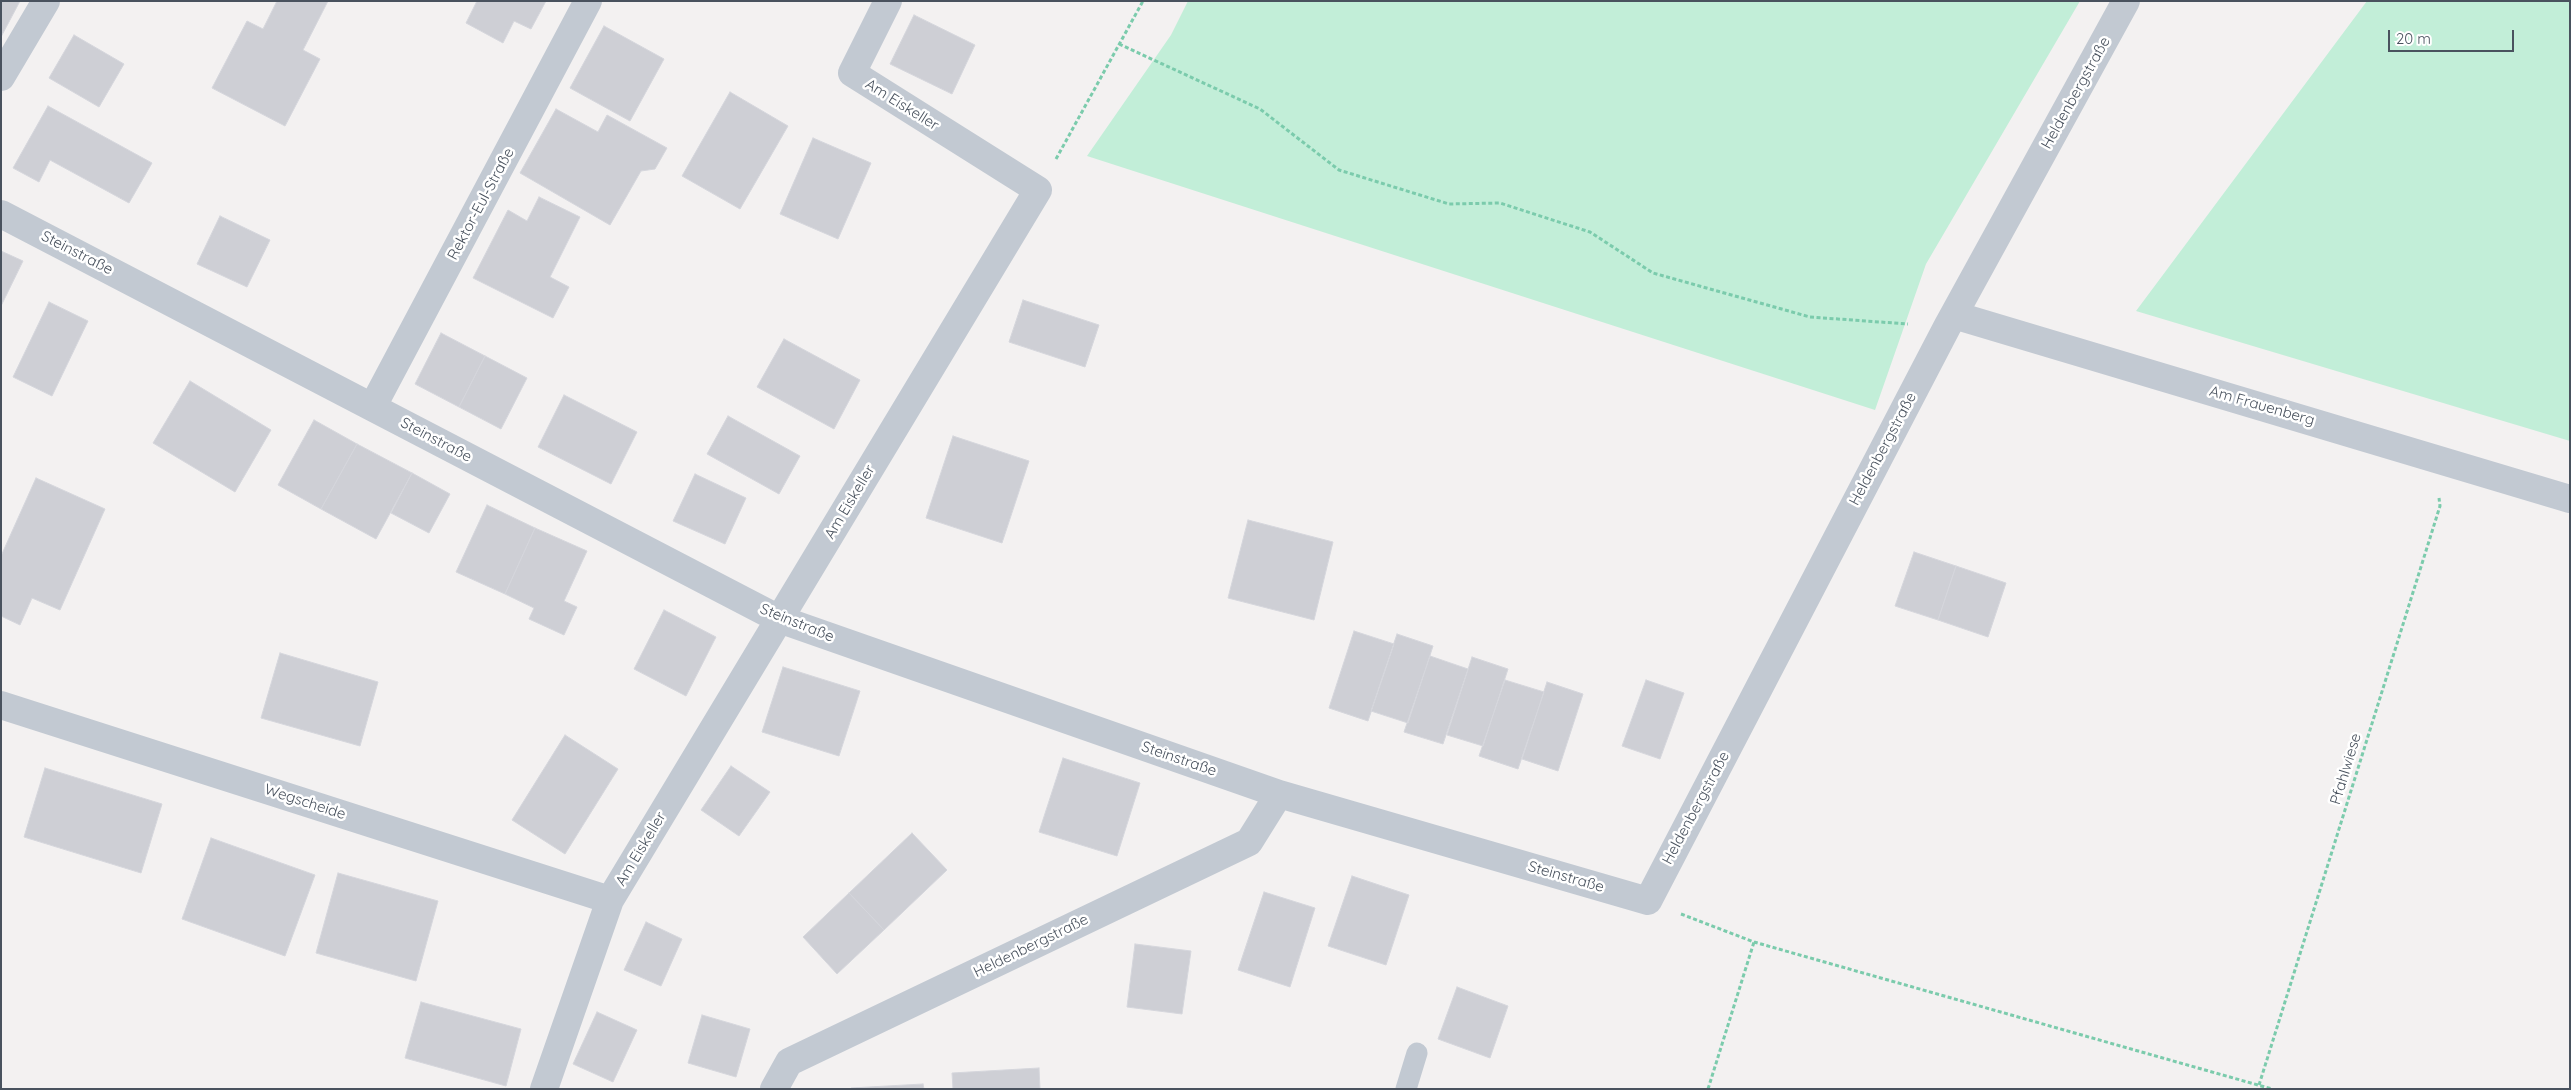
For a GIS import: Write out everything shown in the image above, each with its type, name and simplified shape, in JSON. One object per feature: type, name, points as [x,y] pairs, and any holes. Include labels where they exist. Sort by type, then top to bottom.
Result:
[{"type":"street","points":[[1,77],[46,1]]},
{"type":"street","name":"Rektor-Eul-Straße","points":[[373,406],[588,1]]},
{"type":"street","name":"Am Eiskeller","points":[[544,1089],[610,900],[1038,190],[852,74],[888,1]]},
{"type":"street","name":"Heldenbergstraße","points":[[1648,901],[1951,321],[2126,1]]},
{"type":"street","name":"Steinstraße","points":[[1,214],[780,619],[1279,794],[1648,901]]},
{"type":"street","name":"Am Frauenberg","points":[[1951,321],[2435,457],[2570,499]]},
{"type":"street","name":"Wegscheide","points":[[1,705],[610,900]]},
{"type":"street","name":"Heldenbergstraße","points":[[774,1089],[789,1062],[1249,842],[1279,794]]},
{"type":"lane","points":[[1406,1089],[1417,1053]]},
{"type":"path","points":[[1038,190],[1143,1]]},
{"type":"path","points":[[1119,44],[1260,109],[1339,170],[1449,204],[1500,203],[1590,232],[1653,273],[1810,317],[1951,321]]},
{"type":"path","name":"Pfahlwiese","points":[[2259,1085],[2440,506],[2435,457]]},
{"type":"path","points":[[1648,901],[1754,942],[2272,1089]]},
{"type":"path","points":[[1708,1089],[1754,942]]},
{"type":"green space","points":[[1188,1],[2080,1],[1926,264],[1875,410],[1087,156],[1171,35]]},
{"type":"green space","points":[[2367,1],[2570,1],[2570,441],[2136,311]]},
{"type":"building","points":[[1,1],[20,1],[1,37]]},
{"type":"building","points":[[277,1],[328,1],[303,50],[320,59],[285,126],[212,88],[247,21],[263,29]]},
{"type":"building","points":[[477,1],[546,1],[531,29],[514,21],[503,43],[466,23]]},
{"type":"building","points":[[914,15],[975,45],[952,94],[890,64]]},
{"type":"building","points":[[604,26],[664,59],[630,121],[570,88]]},
{"type":"building","points":[[74,35],[124,64],[99,107],[49,78]]},
{"type":"building","points":[[730,92],[788,126],[740,209],[682,176]]},
{"type":"building","points":[[48,106],[152,163],[129,203],[50,160],[39,182],[13,168]]},
{"type":"building","points":[[556,109],[598,132],[607,115],[667,148],[655,169],[641,171],[610,225],[520,173]]},
{"type":"building","points":[[813,138],[871,163],[838,239],[780,214]]},
{"type":"building","points":[[539,197],[580,217],[550,277],[569,287],[553,318],[473,278],[508,210],[527,221]]},
{"type":"building","points":[[220,216],[270,240],[247,287],[197,264]]},
{"type":"building","points":[[1,251],[23,261],[1,306]]},
{"type":"building","points":[[1023,300],[1099,325],[1085,367],[1009,342]]},
{"type":"building","points":[[49,302],[88,321],[52,396],[13,377]]},
{"type":"building","points":[[441,333],[485,356],[459,407],[415,384]]},
{"type":"building","points":[[784,339],[860,380],[834,429],[757,387]]},
{"type":"building","points":[[485,356],[527,378],[501,429],[459,407]]},
{"type":"building","points":[[190,381],[271,430],[235,492],[153,443]]},
{"type":"building","points":[[564,395],[637,432],[611,484],[538,447]]},
{"type":"building","points":[[728,416],[800,456],[779,494],[707,454]]},
{"type":"building","points":[[314,420],[357,444],[321,509],[278,485]]},
{"type":"building","points":[[953,436],[1029,461],[1002,543],[926,518]]},
{"type":"building","points":[[357,444],[412,473],[376,539],[321,509]]},
{"type":"building","points":[[412,473],[450,494],[429,533],[391,513]]},
{"type":"building","points":[[695,474],[746,498],[725,544],[673,521]]},
{"type":"building","points":[[36,478],[105,509],[60,610],[32,598],[20,625],[1,616],[1,556]]},
{"type":"building","points":[[487,505],[535,528],[505,594],[456,572]]},
{"type":"building","points":[[1248,520],[1333,542],[1314,620],[1228,598]]},
{"type":"building","points":[[535,528],[587,551],[564,601],[577,607],[564,635],[529,619],[534,608],[505,594]]},
{"type":"building","points":[[1914,552],[1956,566],[1938,620],[1895,606]]},
{"type":"building","points":[[1956,566],[2006,583],[1988,637],[1938,620]]},
{"type":"building","points":[[664,610],[716,637],[686,696],[634,669]]},
{"type":"building","points":[[1354,631],[1394,644],[1368,721],[1329,708]]},
{"type":"building","points":[[1397,634],[1433,646],[1408,723],[1371,711]]},
{"type":"building","points":[[280,653],[378,682],[360,746],[261,718]]},
{"type":"building","points":[[1430,656],[1468,669],[1443,744],[1404,732]]},
{"type":"building","points":[[1472,657],[1508,669],[1483,746],[1447,735]]},
{"type":"building","points":[[783,667],[860,691],[839,756],[762,732]]},
{"type":"building","points":[[1505,680],[1544,692],[1518,769],[1479,756]]},
{"type":"building","points":[[1646,680],[1684,693],[1660,759],[1622,746]]},
{"type":"building","points":[[1547,682],[1583,694],[1558,771],[1522,759]]},
{"type":"building","points":[[565,735],[618,769],[565,854],[512,820]]},
{"type":"building","points":[[1063,758],[1140,783],[1117,856],[1039,832]]},
{"type":"building","points":[[731,766],[770,792],[739,836],[701,810]]},
{"type":"building","points":[[45,768],[162,804],[141,873],[24,837]]},
{"type":"building","points":[[912,833],[947,870],[884,930],[849,893]]},
{"type":"building","points":[[211,838],[315,875],[285,956],[182,919]]},
{"type":"building","points":[[338,873],[438,901],[416,981],[316,953]]},
{"type":"building","points":[[1352,876],[1409,895],[1386,965],[1328,946]]},
{"type":"building","points":[[1264,892],[1315,908],[1290,987],[1238,970]]},
{"type":"building","points":[[849,893],[884,930],[837,974],[803,937]]},
{"type":"building","points":[[646,922],[682,939],[661,986],[624,970]]},
{"type":"building","points":[[1135,944],[1191,951],[1182,1014],[1127,1007]]},
{"type":"building","points":[[1457,987],[1508,1006],[1490,1058],[1438,1039]]},
{"type":"building","points":[[421,1002],[521,1029],[506,1086],[405,1058]]},
{"type":"building","points":[[597,1012],[637,1030],[613,1082],[573,1064]]},
{"type":"building","points":[[702,1015],[750,1029],[736,1077],[688,1063]]},
{"type":"building","points":[[1039,1068],[1040,1089],[953,1089],[952,1073]]},
{"type":"building","points":[[923,1084],[924,1089],[851,1089],[851,1088]]}]
